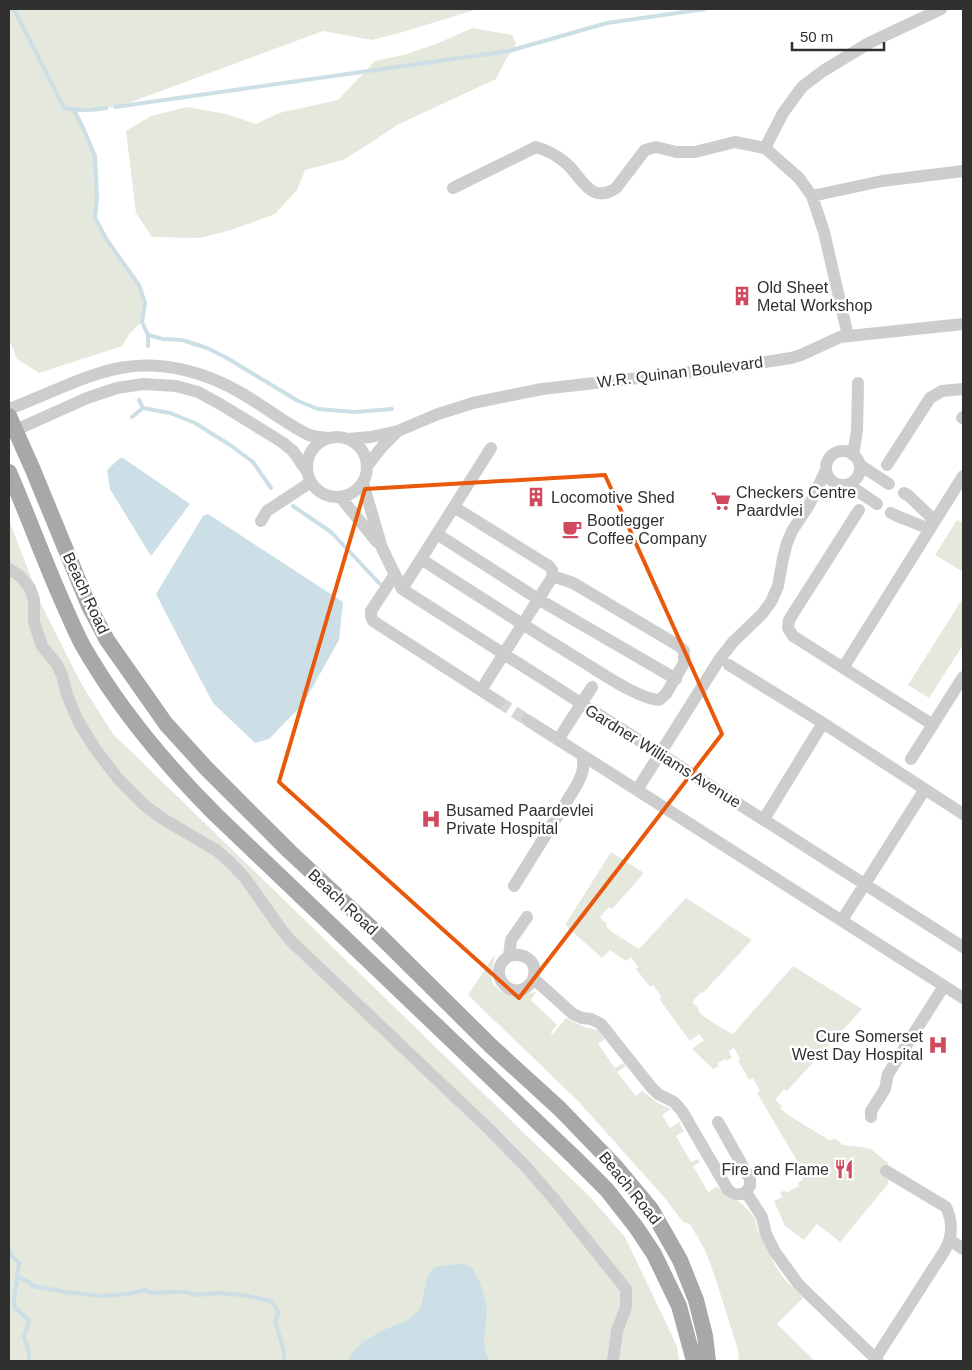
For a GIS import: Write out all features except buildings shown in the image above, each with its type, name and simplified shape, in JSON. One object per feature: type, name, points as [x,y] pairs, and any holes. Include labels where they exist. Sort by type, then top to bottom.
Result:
[{"type":"main road","name":"Beach Road","points":[[9,416],[12,432],[89,606],[107,640],[166,724],[206,768],[290,851],[376,932],[491,1046],[560,1109],[616,1167],[651,1209],[680,1260],[696,1300],[705,1336],[708,1361]]},
{"type":"main road","name":"Beach Road","points":[[9,472],[55,586],[82,645],[123,708],[184,783],[216,815],[607,1190],[636,1226],[654,1254],[680,1306],[694,1361]]},
{"type":"street","points":[[765,148],[783,113],[802,87],[822,70],[869,43],[941,9]]},
{"type":"street","points":[[453,188],[536,147],[546,149],[558,157],[567,164],[582,184],[593,192],[601,194],[616,188],[645,150],[656,147],[676,152],[695,152],[735,142],[765,148],[799,178],[812,196],[824,232],[848,336]]},
{"type":"street","points":[[812,196],[882,181],[963,172]]},
{"type":"street","name":"W.R. Quinan Boulevard","points":[[9,409],[84,379],[120,368],[148,365],[182,369],[208,377],[239,392],[298,430],[310,435],[328,438],[370,436],[398,431],[452,409],[492,398],[542,389],[727,368],[791,358],[834,339],[848,336],[963,324]]},
{"type":"street","points":[[849,485],[856,480],[858,475],[856,460],[858,383]]},
{"type":"street","points":[[12,432],[87,398],[117,388],[143,384],[176,386],[198,392],[282,442],[293,451],[314,488],[322,494],[341,498],[357,490],[363,483]]},
{"type":"street","points":[[887,465],[930,398],[942,391],[963,389]]},
{"type":"street","points":[[637,790],[719,660],[733,642],[767,608],[778,586],[783,558],[792,531],[809,505],[829,460],[837,453],[858,417]]},
{"type":"street","name":"W.R. Quinan Boulevard","points":[[363,483],[367,466],[382,446],[398,431]]},
{"type":"street","points":[[308,476],[307,460],[312,450],[328,438]]},
{"type":"street","points":[[347,438],[362,449],[366,457],[367,466]]},
{"type":"street","points":[[402,589],[491,448]]},
{"type":"street","points":[[837,453],[848,452],[889,484]]},
{"type":"street","points":[[826,470],[830,480],[835,484],[849,485],[877,504]]},
{"type":"street","points":[[261,521],[267,511],[308,476]]},
{"type":"street","points":[[843,668],[963,476]]},
{"type":"street","points":[[363,483],[382,548],[402,589]]},
{"type":"street","points":[[809,505],[835,484]]},
{"type":"street","points":[[904,493],[909,496],[933,525]]},
{"type":"street","points":[[341,498],[382,548]]},
{"type":"street","points":[[454,507],[549,566],[552,570],[552,576],[480,690]]},
{"type":"street","points":[[859,510],[789,620],[788,628],[793,636],[933,725]]},
{"type":"street","points":[[891,513],[933,525]]},
{"type":"street","points":[[437,534],[538,599],[676,679]]},
{"type":"street","points":[[421,559],[522,624],[602,673],[651,700],[659,700],[666,694],[684,663],[684,651],[679,646],[573,583],[552,576]]},
{"type":"street","points":[[9,569],[20,576],[30,588],[34,600],[34,622],[42,646],[50,654],[59,669],[78,721],[94,747],[119,780],[143,804],[163,819],[216,850],[231,863],[245,878],[291,941],[528,1169],[554,1198],[626,1289],[626,1307],[617,1331],[613,1361]]},
{"type":"street","points":[[395,574],[372,609],[372,619],[375,623],[499,702]]},
{"type":"street","name":"Gardner Williams Avenue","points":[[402,589],[963,947]]},
{"type":"street","points":[[730,665],[963,814]]},
{"type":"street","points":[[912,759],[963,677]]},
{"type":"street","points":[[558,740],[592,688]]},
{"type":"street","points":[[527,720],[963,998]]},
{"type":"street","points":[[764,820],[822,723]]},
{"type":"street","points":[[514,886],[580,778],[584,766],[582,755]]},
{"type":"street","points":[[842,920],[925,790]]},
{"type":"street","points":[[509,956],[511,940],[528,917]]},
{"type":"street","points":[[520,954],[529,959],[534,968],[534,979],[526,988],[520,990],[509,989],[498,975],[504,959],[509,956],[520,954]]},
{"type":"street","points":[[534,979],[573,1014],[596,1020],[606,1028],[651,1087],[658,1094],[674,1102],[682,1111],[728,1190],[735,1194],[742,1194],[750,1186],[750,1179],[718,1122]]},
{"type":"street","points":[[872,1117],[871,1111],[885,1089],[888,1074],[944,986]]},
{"type":"street","points":[[746,1192],[762,1217],[766,1234],[775,1252],[799,1285],[877,1360],[945,1250],[951,1234],[951,1221],[946,1207],[886,1171]]},
{"type":"street","points":[[950,1240],[963,1248]]},
{"type":"highlighted area","points":[[605,475],[722,734],[519,998],[279,782],[365,489]]},
{"type":"shaded area","points":[[9,9],[478,9],[372,40],[323,31],[126,104],[91,111],[74,110],[95,156],[97,198],[95,219],[107,240],[139,285],[145,303],[142,322],[130,333],[122,346],[39,373],[17,359],[9,339]]},
{"type":"shaded area","points":[[473,28],[512,35],[516,43],[496,79],[397,125],[343,160],[305,170],[297,190],[275,214],[231,230],[200,238],[152,237],[136,213],[126,131],[151,116],[187,107],[226,114],[256,124],[279,113],[338,100],[375,61],[407,54]]},
{"type":"shaded area","points":[[120,458],[123,458],[190,504],[151,556],[110,489],[107,470]]},
{"type":"shaded area","points":[[208,514],[343,602],[339,640],[303,704],[269,739],[255,743],[213,703],[156,594],[203,516]]},
{"type":"shaded area","points":[[9,520],[42,606],[82,685],[113,734],[590,1197],[625,1237],[677,1346],[679,1361],[9,1361]]},
{"type":"shaded area","points":[[957,520],[963,523],[963,572],[935,555]]},
{"type":"shaded area","points":[[963,598],[963,645],[929,698],[908,685]]},
{"type":"shaded area","points":[[611,852],[644,873],[612,909],[609,907],[600,917],[612,932],[639,949],[686,898],[752,940],[703,993],[701,992],[692,1002],[699,1009],[698,1011],[714,1024],[733,1034],[793,966],[862,1009],[787,1091],[784,1089],[775,1100],[788,1115],[829,1140],[836,1139],[843,1145],[871,1149],[888,1163],[888,1184],[840,1242],[817,1224],[804,1240],[785,1226],[774,1201],[782,1197],[780,1193],[785,1190],[786,1193],[799,1186],[798,1183],[803,1180],[801,1176],[814,1168],[811,1164],[802,1169],[757,1093],[760,1091],[753,1078],[749,1080],[734,1048],[729,1051],[732,1058],[718,1063],[719,1066],[713,1069],[692,1049],[704,1040],[699,1034],[690,1041],[659,999],[662,997],[653,985],[650,987],[636,969],[638,967],[631,957],[626,961],[610,950],[602,958],[565,925]]},
{"type":"shaded area","points":[[495,954],[491,974],[493,984],[500,991],[514,996],[536,992],[531,1000],[557,1025],[551,1032],[552,1035],[566,1018],[584,1027],[598,1030],[605,1039],[598,1044],[615,1068],[623,1063],[626,1066],[617,1072],[636,1096],[642,1091],[658,1103],[671,1109],[662,1115],[670,1128],[679,1122],[684,1131],[676,1136],[691,1162],[698,1159],[700,1162],[693,1166],[708,1192],[717,1187],[749,1211],[755,1219],[758,1231],[775,1265],[785,1280],[803,1298],[777,1324],[815,1361],[739,1361],[738,1350],[715,1277],[705,1250],[690,1224],[683,1222],[664,1197],[579,1102],[468,995]]},
{"type":"shaded area","points":[[459,1264],[471,1267],[476,1278],[479,1279],[487,1307],[484,1342],[490,1361],[348,1361],[353,1352],[363,1342],[381,1331],[406,1321],[417,1312],[421,1307],[428,1275],[435,1267]]},
{"type":"waterway","points":[[14,9],[64,108],[75,110],[106,108]]},
{"type":"waterway","points":[[115,107],[509,51],[607,23],[705,9]]},
{"type":"waterway","points":[[74,110],[95,156],[97,198],[95,218],[107,240],[139,285],[145,303],[142,322],[148,335],[163,339],[182,340],[207,348],[298,401],[318,409],[354,412],[392,409]]},
{"type":"waterway","points":[[148,335],[148,346]]},
{"type":"waterway","points":[[139,400],[143,408],[170,413],[195,423],[230,445],[253,462],[271,488]]},
{"type":"waterway","points":[[132,417],[143,408]]},
{"type":"waterway","points":[[293,506],[331,532],[380,584]]},
{"type":"waterway","points":[[9,1249],[10,1254],[19,1263],[14,1300],[15,1308],[29,1320],[24,1337],[29,1352],[29,1361]]},
{"type":"waterway","points":[[18,1277],[33,1286],[103,1296],[146,1290],[151,1293],[185,1292],[197,1295],[219,1293],[242,1295],[271,1301],[279,1313],[275,1320],[284,1352],[284,1361]]},
{"type":"tunnel","points":[[499,702],[527,720]]},
{"type":"place","name":"Old Sheet Metal Workshop","points":[[742,296]]},
{"type":"place","name":"Locomotive Shed","points":[[536,497]]},
{"type":"place","name":"Checkers Centre Paardvlei","points":[[721,501]]},
{"type":"place","name":"Bootlegger Coffee Company","points":[[572,529]]},
{"type":"place","name":"Busamed Paardevlei Private Hospital","points":[[431,819]]},
{"type":"place","name":"Cure Somerset West Day Hospital","points":[[938,1045]]},
{"type":"place","name":"Fire and Flame","points":[[844,1169]]}]
